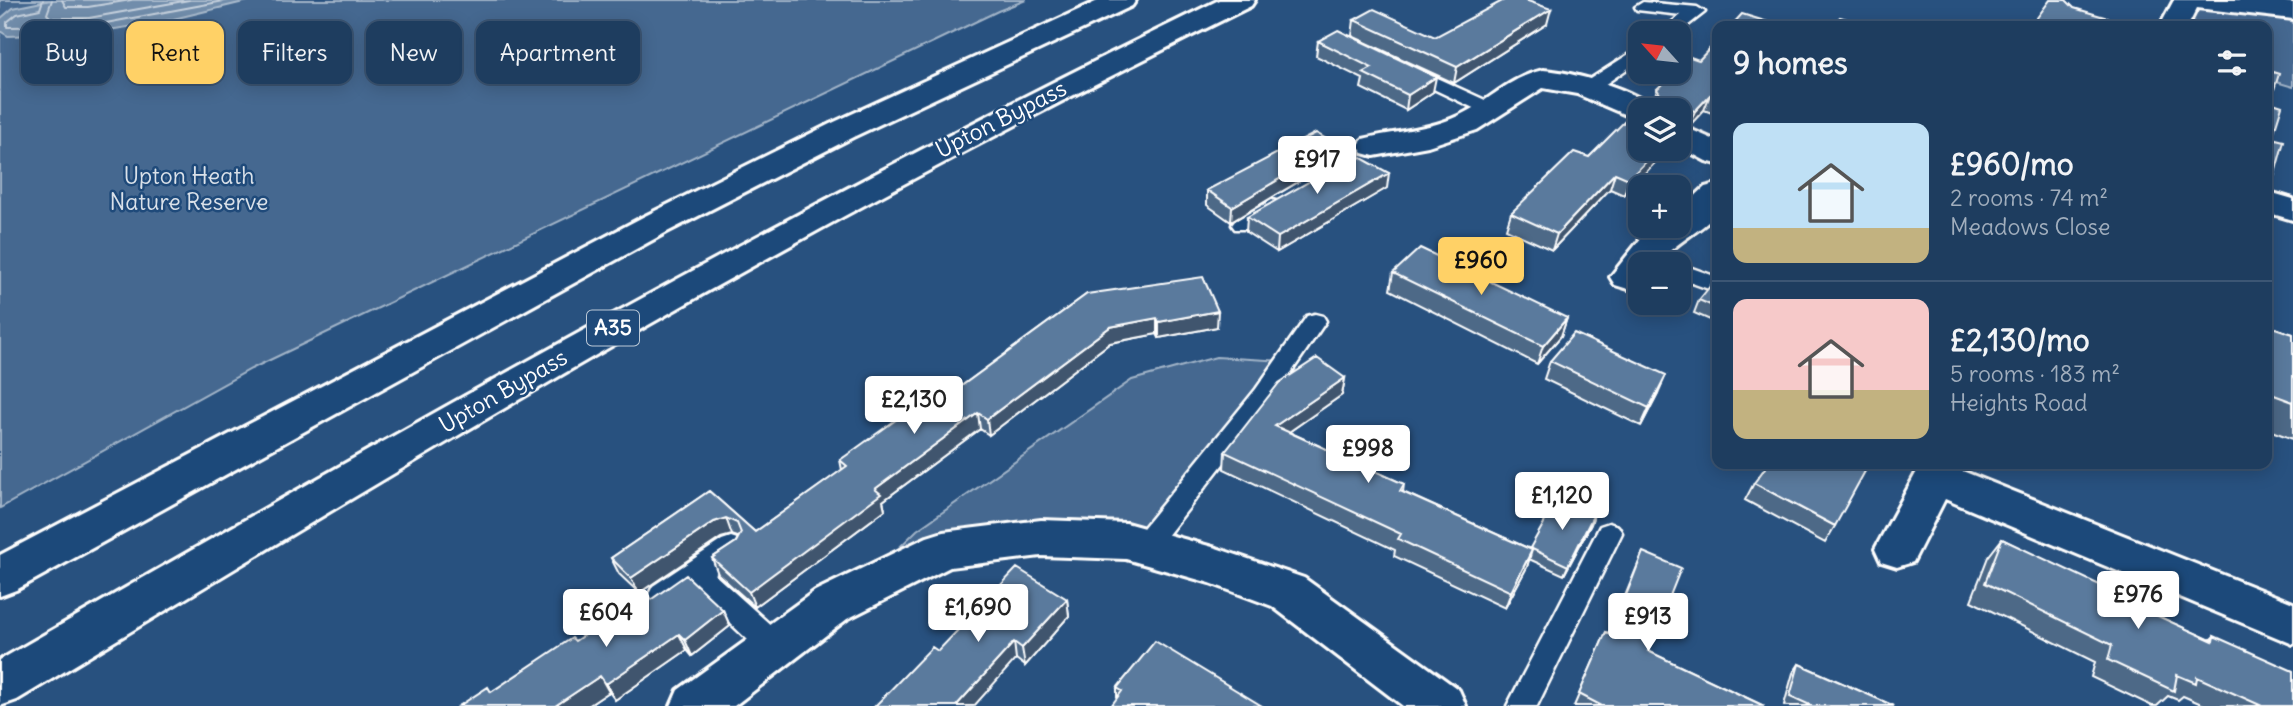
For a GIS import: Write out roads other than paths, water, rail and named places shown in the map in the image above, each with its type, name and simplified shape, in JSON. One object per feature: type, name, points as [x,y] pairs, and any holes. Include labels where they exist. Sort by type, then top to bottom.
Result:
[{"type":"main road","points":[[0,577],[329,398],[749,176],[905,100],[1122,0]]},
{"type":"main road","name":"Upton Bypass","points":[[0,685],[365,470],[671,296],[1019,109],[1241,0]]},
{"type":"main road","points":[[2177,21],[2188,0]]},
{"type":"main road","points":[[2196,0],[2293,11]]},
{"type":"main road","points":[[1363,152],[1424,138],[1478,118],[1535,80],[1565,82],[1588,88],[1628,105]]},
{"type":"main road","points":[[1652,252],[1658,240],[1694,218],[1712,199]]},
{"type":"main road","points":[[2272,203],[2293,211]]},
{"type":"main road","points":[[1897,549],[1939,471],[2293,624]]},
{"type":"main road","points":[[696,706],[831,605],[943,550],[1041,538],[1126,541],[1216,566],[1288,592],[1441,706]]},
{"type":"lane","points":[[1643,7],[1698,12],[1685,21]]},
{"type":"lane","points":[[1588,88],[1628,60]]},
{"type":"lane","points":[[1394,64],[1490,109]]},
{"type":"lane","points":[[1242,225],[1286,198]]},
{"type":"lane","points":[[1691,276],[1712,283]]},
{"type":"lane","points":[[1144,546],[1264,395],[1315,321]]},
{"type":"lane","points":[[1522,706],[1609,533]]},
{"type":"lane","points":[[642,608],[731,548]]},
{"type":"lane","points":[[695,573],[775,648]]},
{"type":"water","points":[[51,0],[252,0],[165,21],[126,21],[126,27],[112,29],[112,21],[21,21],[21,36],[8,36],[0,31],[0,19],[13,8]]},
{"type":"park label","name":"Upton Heath Nature Reserve","points":[[189,189]]}]
